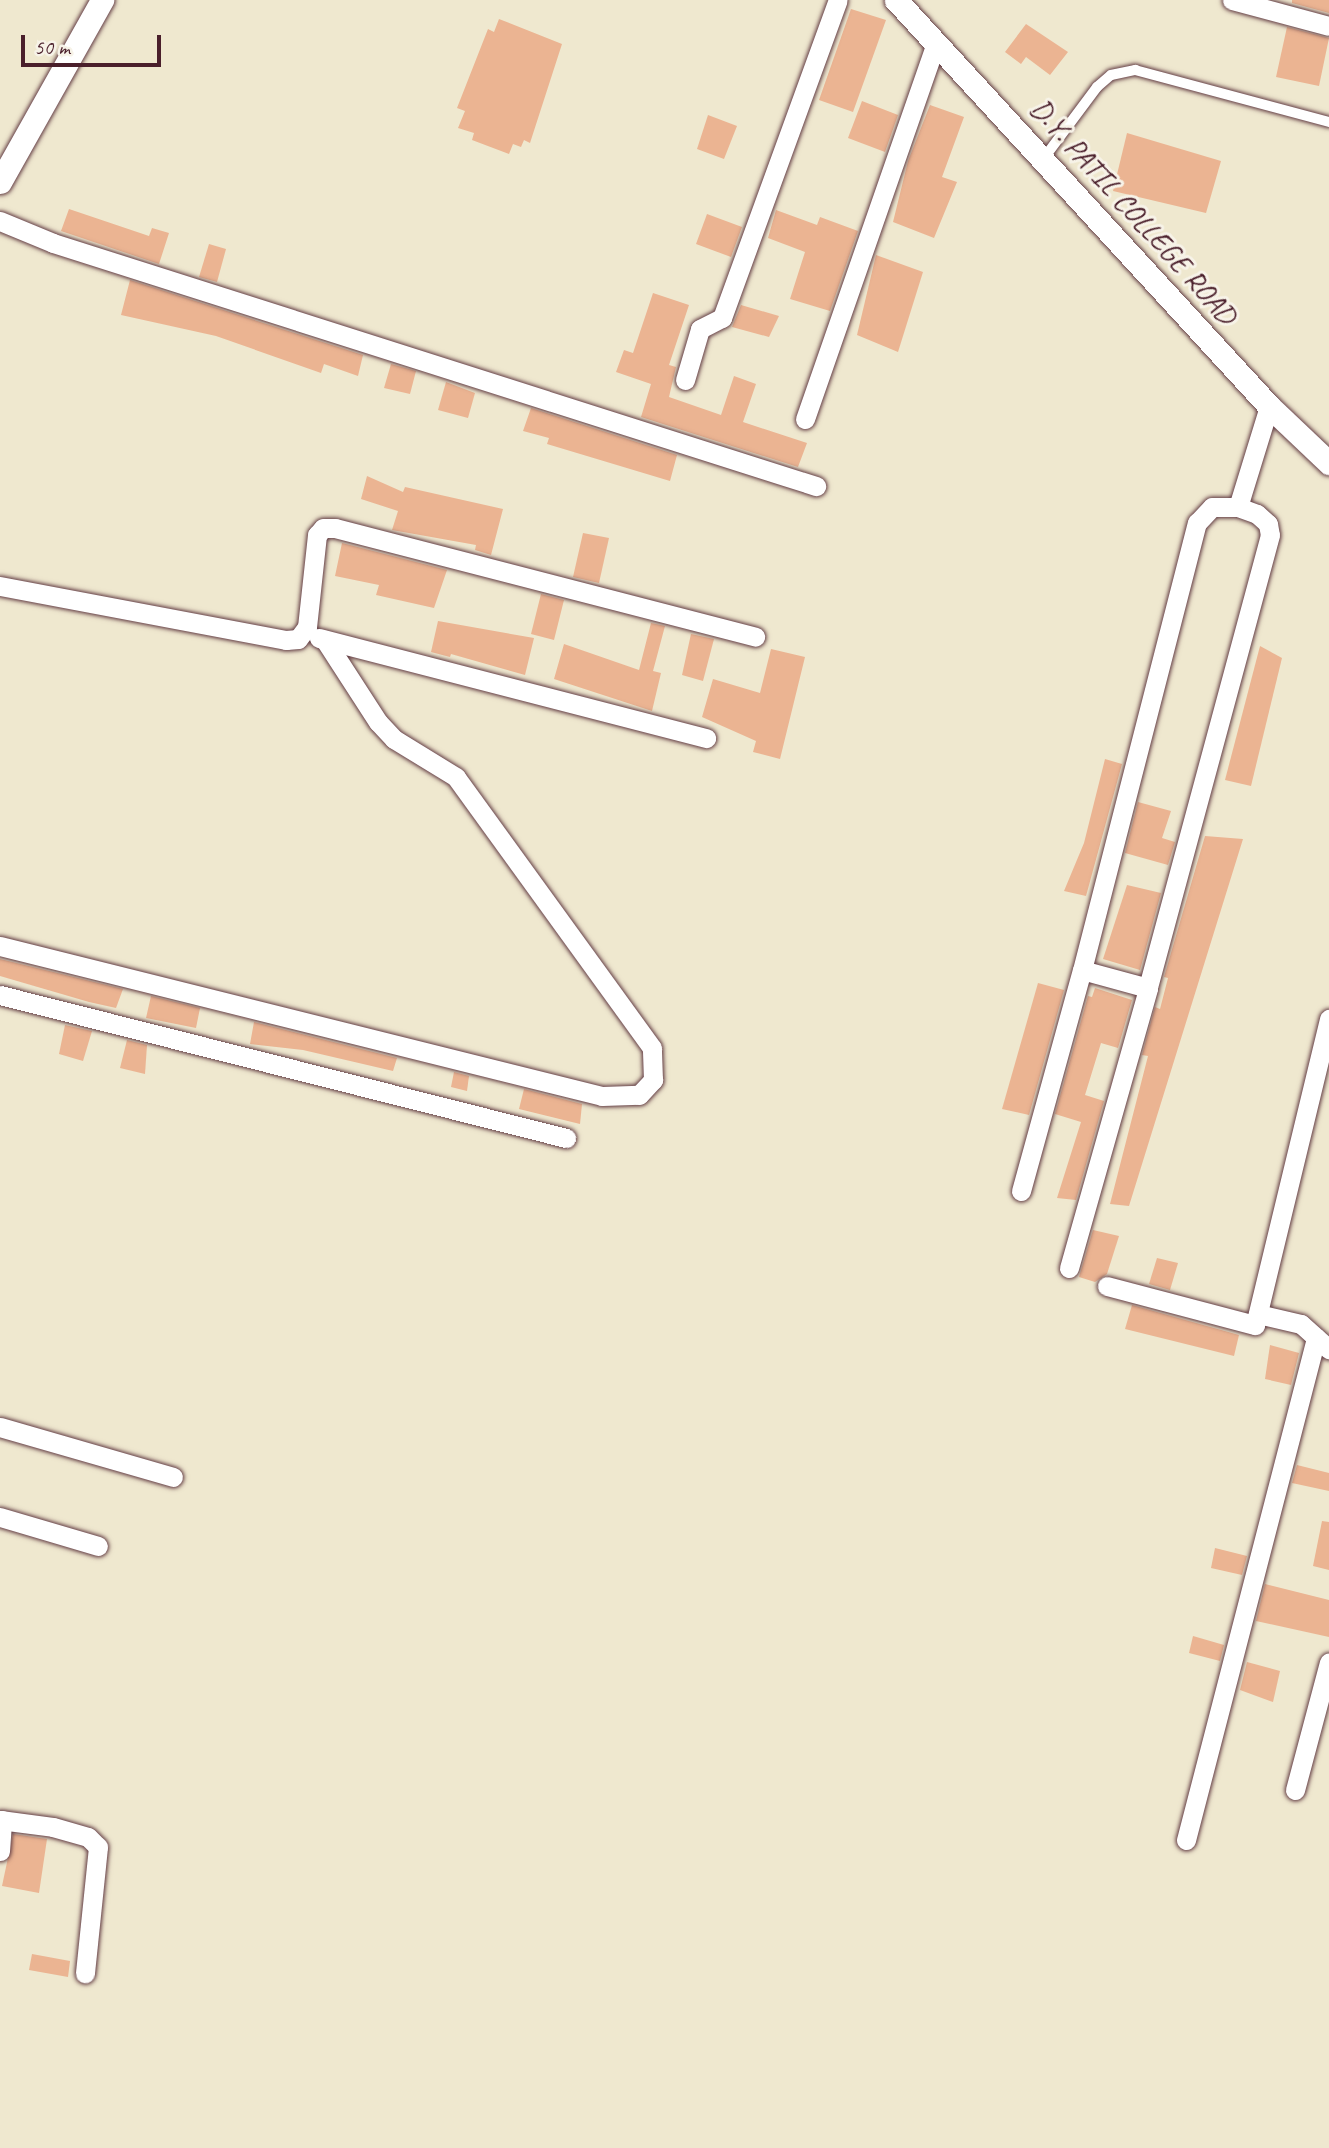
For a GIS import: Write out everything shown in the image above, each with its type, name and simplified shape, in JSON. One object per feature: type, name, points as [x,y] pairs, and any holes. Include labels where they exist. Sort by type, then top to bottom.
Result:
[{"type":"street","points":[[0,182],[102,0]]},
{"type":"street","points":[[685,380],[700,329],[722,318],[838,0]]},
{"type":"street","name":"D.Y. PATIL COLLEGE ROAD","points":[[896,0],[1269,406],[1329,463]]},
{"type":"street","points":[[1233,0],[1329,26]]},
{"type":"street","points":[[806,419],[936,43]]},
{"type":"street","points":[[0,221],[53,243],[816,486]]},
{"type":"street","points":[[1238,507],[1269,406]]},
{"type":"street","points":[[1021,1191],[1082,970],[1198,523],[1212,507],[1238,507],[1257,514],[1268,524],[1270,535],[1148,988],[1069,1268]]},
{"type":"street","points":[[304,634],[317,535],[323,528],[755,638]]},
{"type":"street","points":[[0,586],[286,640],[304,634],[706,738]]},
{"type":"street","points":[[0,946],[602,1096],[639,1095],[653,1080],[652,1048],[456,777],[394,739],[378,722],[325,640]]},
{"type":"street","points":[[1082,970],[1148,988]]},
{"type":"street","points":[[0,995],[566,1138]]},
{"type":"street","points":[[1107,1286],[1255,1325],[1329,1019]]},
{"type":"street","points":[[1186,1840],[1323,1344],[1292,1319],[1258,1314]]},
{"type":"street","points":[[0,1427],[173,1476]]},
{"type":"street","points":[[0,1517],[99,1546]]},
{"type":"street","points":[[1295,1790],[1329,1662]]},
{"type":"street","points":[[0,1852],[1,1820],[88,1837],[98,1847],[85,1973]]},
{"type":"lane","points":[[1044,158],[1097,88],[1111,75],[1135,70],[1329,121]]},
{"type":"building","points":[[1292,0],[1329,0],[1329,13],[1292,3]]},
{"type":"building","points":[[851,9],[886,20],[853,112],[819,100]]},
{"type":"building","points":[[499,19],[562,44],[530,143],[524,140],[521,147],[513,144],[509,154],[472,140],[474,133],[458,128],[465,111],[457,108],[488,29],[494,32]]},
{"type":"building","points":[[1026,24],[1068,52],[1050,75],[1026,57],[1021,64],[1005,52]]},
{"type":"building","points":[[1287,27],[1329,38],[1319,86],[1276,77]]},
{"type":"building","points":[[862,101],[898,115],[885,152],[848,138]]},
{"type":"building","points":[[930,105],[964,117],[942,177],[957,182],[934,238],[893,222],[908,161]]},
{"type":"building","points":[[708,115],[737,126],[724,159],[697,149]]},
{"type":"building","points":[[1127,133],[1221,161],[1206,213],[1113,191]]},
{"type":"building","points":[[69,209],[149,236],[152,228],[169,233],[159,264],[61,231]]},
{"type":"building","points":[[776,210],[817,225],[820,217],[858,231],[830,311],[790,299],[805,252],[768,238]]},
{"type":"building","points":[[707,214],[742,227],[731,257],[696,244]]},
{"type":"building","points":[[209,244],[226,249],[217,282],[199,277]]},
{"type":"building","points":[[876,255],[923,272],[898,352],[857,335]]},
{"type":"building","points":[[130,280],[363,355],[358,376],[324,364],[321,373],[216,336],[121,315]]},
{"type":"building","points":[[653,293],[689,305],[669,365],[676,367],[669,397],[721,415],[734,376],[756,384],[743,422],[807,443],[798,467],[641,417],[651,384],[616,372],[624,350],[633,353]]},
{"type":"building","points":[[741,305],[779,316],[769,337],[732,327]]},
{"type":"building","points":[[391,364],[416,371],[410,394],[384,388]]},
{"type":"building","points":[[446,382],[475,393],[468,418],[438,410]]},
{"type":"building","points":[[531,408],[677,455],[670,481],[547,444],[549,438],[523,431]]},
{"type":"building","points":[[367,476],[403,492],[405,487],[503,509],[491,555],[475,550],[476,545],[392,530],[398,511],[361,499]]},
{"type":"building","points":[[583,533],[609,538],[599,583],[573,577]]},
{"type":"building","points":[[342,543],[447,570],[434,608],[376,595],[379,585],[335,576]]},
{"type":"building","points":[[541,594],[564,600],[554,640],[531,634]]},
{"type":"building","points":[[438,621],[534,638],[525,675],[451,654],[450,657],[431,652]]},
{"type":"building","points":[[651,623],[665,626],[653,671],[661,673],[652,711],[554,679],[564,644],[639,670]]},
{"type":"building","points":[[691,634],[714,639],[703,681],[682,675]]},
{"type":"building","points":[[1260,646],[1282,658],[1251,786],[1225,780]]},
{"type":"building","points":[[771,649],[805,657],[780,759],[753,752],[756,741],[702,717],[713,679],[760,693]]},
{"type":"building","points":[[1105,759],[1122,764],[1086,896],[1064,891],[1084,843]]},
{"type":"building","points":[[1138,802],[1171,811],[1162,838],[1175,842],[1168,865],[1125,853]]},
{"type":"building","points":[[1205,836],[1243,839],[1129,1206],[1110,1204],[1148,1056],[1142,1055],[1155,1007],[1160,1009],[1168,978],[1164,977]]},
{"type":"building","points":[[1127,885],[1161,893],[1140,970],[1103,959]]},
{"type":"building","points":[[0,959],[123,989],[116,1008],[89,1002],[0,976]]},
{"type":"building","points":[[1038,983],[1064,990],[1029,1115],[1002,1109]]},
{"type":"building","points":[[1095,988],[1132,1000],[1118,1048],[1101,1043],[1085,1095],[1104,1101],[1076,1200],[1057,1198],[1081,1122],[1055,1114],[1088,996],[1092,997]]},
{"type":"building","points":[[151,996],[200,1008],[196,1028],[146,1018]]},
{"type":"building","points":[[254,1022],[397,1058],[393,1071],[303,1050],[250,1044]]},
{"type":"building","points":[[65,1025],[92,1031],[83,1061],[59,1054]]},
{"type":"building","points":[[127,1040],[147,1045],[145,1074],[120,1068]]},
{"type":"building","points":[[454,1072],[469,1076],[467,1091],[451,1087]]},
{"type":"building","points":[[524,1089],[582,1104],[580,1124],[519,1109]]},
{"type":"building","points":[[1093,1230],[1119,1236],[1107,1274],[1095,1282],[1079,1277]]},
{"type":"building","points":[[1157,1258],[1178,1263],[1170,1290],[1149,1284]]},
{"type":"building","points":[[1132,1305],[1239,1335],[1234,1356],[1125,1329]]},
{"type":"building","points":[[1270,1345],[1299,1353],[1291,1385],[1265,1379]]},
{"type":"building","points":[[1297,1465],[1329,1473],[1329,1491],[1292,1483]]},
{"type":"building","points":[[1322,1521],[1329,1522],[1329,1570],[1313,1566]]},
{"type":"building","points":[[1215,1548],[1247,1556],[1242,1575],[1211,1568]]},
{"type":"building","points":[[1265,1584],[1329,1600],[1329,1637],[1256,1621]]},
{"type":"building","points":[[1193,1636],[1224,1645],[1220,1661],[1189,1653]]},
{"type":"building","points":[[1247,1662],[1280,1671],[1273,1702],[1240,1690]]},
{"type":"building","points":[[13,1834],[47,1839],[39,1893],[2,1886]]},
{"type":"building","points":[[32,1954],[70,1961],[68,1977],[29,1970]]}]
